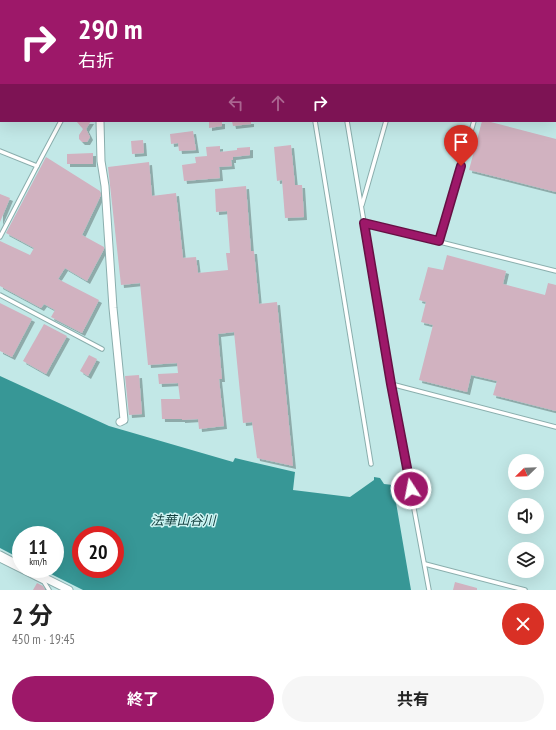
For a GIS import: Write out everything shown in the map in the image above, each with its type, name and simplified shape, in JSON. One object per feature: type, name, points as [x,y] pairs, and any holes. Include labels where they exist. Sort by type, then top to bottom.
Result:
[{"type":"street","points":[[100,122],[101,161],[106,186],[114,308],[124,420],[120,422]]},
{"type":"street","points":[[0,555],[12,561]]},
{"type":"street","points":[[45,578],[69,590]]},
{"type":"lane","points":[[0,237],[59,122]]},
{"type":"lane","points":[[315,122],[371,464]]},
{"type":"lane","points":[[347,122],[391,384],[429,590]]},
{"type":"lane","points":[[361,206],[386,122]]},
{"type":"lane","points":[[439,241],[474,122]]},
{"type":"lane","points":[[0,151],[37,166]]},
{"type":"lane","points":[[364,223],[556,271]]},
{"type":"lane","points":[[0,295],[102,349]]},
{"type":"lane","points":[[391,384],[556,427]]},
{"type":"lane","points":[[0,560],[44,582],[50,590]]},
{"type":"lane","points":[[425,564],[525,590]]},
{"type":"water","name":"法華山谷川","points":[[0,376],[109,426],[233,462],[235,458],[295,472],[293,490],[350,497],[374,480],[374,477],[380,478],[384,484],[393,485],[411,590],[83,590],[59,578],[64,578],[64,526],[12,526],[12,554],[0,548]]},
{"type":"building","points":[[77,122],[90,122],[86,129],[90,137],[87,142],[82,142],[79,139],[79,135],[83,129]]},
{"type":"building","points":[[209,122],[222,122],[222,126],[209,128]]},
{"type":"building","points":[[232,122],[251,122],[251,124],[233,126]]},
{"type":"building","points":[[482,122],[491,122],[556,139],[556,192],[469,170]]},
{"type":"building","points":[[193,131],[196,150],[179,151],[178,143],[171,144],[170,134]]},
{"type":"building","points":[[143,140],[144,153],[132,154],[131,141]]},
{"type":"building","points":[[291,145],[295,185],[302,185],[304,217],[285,218],[282,180],[277,181],[274,147]]},
{"type":"building","points":[[220,146],[220,152],[250,147],[250,155],[233,157],[233,160],[231,160],[232,166],[219,167],[220,178],[184,181],[182,165],[196,163],[195,157],[207,156],[206,147]]},
{"type":"building","points":[[93,153],[93,164],[67,164],[67,154]]},
{"type":"building","points":[[46,157],[100,191],[101,195],[82,235],[104,247],[104,249],[87,281],[65,268],[58,279],[99,300],[82,333],[51,317],[55,310],[44,304],[41,308],[0,286],[0,241],[30,255],[34,248],[6,233]]},
{"type":"building","points":[[149,162],[152,196],[176,193],[183,258],[196,257],[198,273],[228,270],[226,253],[230,253],[227,211],[216,212],[215,189],[246,186],[251,251],[254,251],[259,304],[277,302],[293,466],[257,458],[252,422],[243,423],[234,332],[218,334],[222,379],[219,379],[224,426],[199,429],[198,419],[162,419],[161,399],[180,399],[178,383],[159,384],[158,374],[178,373],[177,363],[148,365],[140,283],[121,285],[108,167]]},
{"type":"building","points":[[0,194],[10,198],[0,222]]},
{"type":"building","points":[[447,255],[506,271],[503,284],[545,295],[548,283],[556,285],[556,411],[493,395],[497,381],[471,375],[467,392],[419,380],[433,325],[421,322],[426,302],[419,300],[428,267],[443,270]]},
{"type":"building","points":[[0,303],[32,319],[12,357],[0,351]]},
{"type":"building","points":[[44,324],[67,336],[46,374],[23,361]]},
{"type":"building","points":[[89,355],[97,359],[88,376],[80,371]]},
{"type":"building","points":[[139,375],[142,414],[129,415],[125,376]]},
{"type":"building","points":[[455,582],[477,588],[477,590],[453,590]]},
{"type":"building","points":[[37,583],[43,586],[45,590],[33,590]]},
{"type":"route","points":[[411,489],[391,384],[364,223],[439,241],[461,166]]}]
